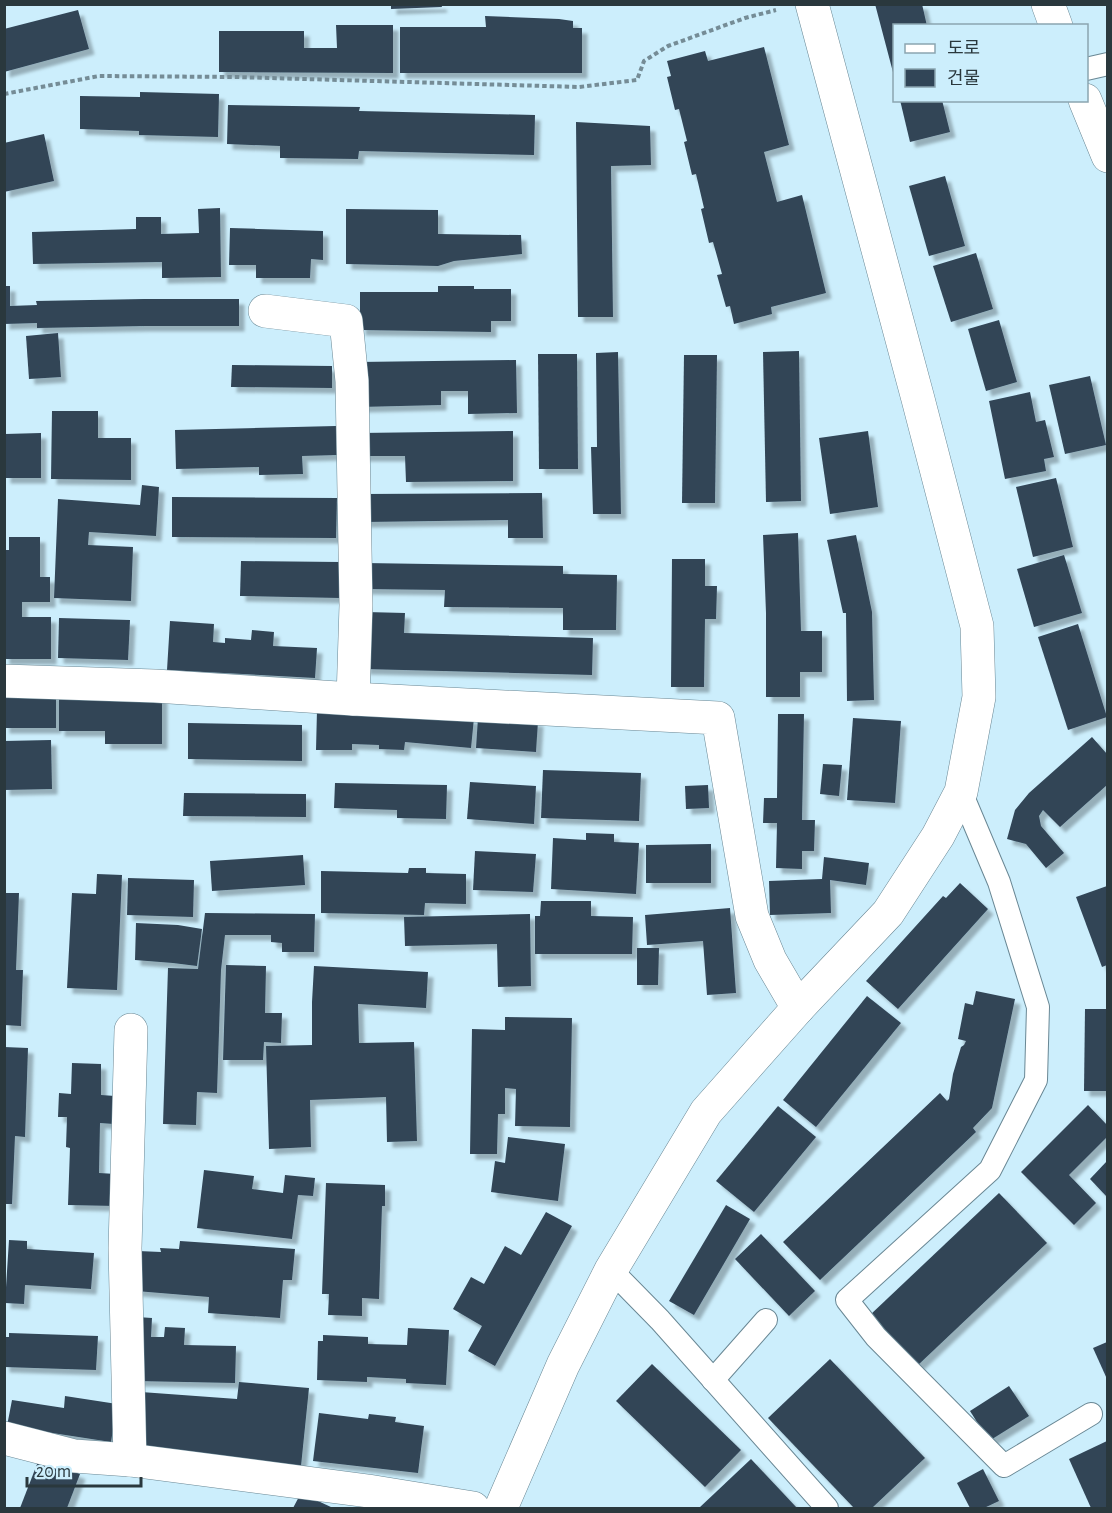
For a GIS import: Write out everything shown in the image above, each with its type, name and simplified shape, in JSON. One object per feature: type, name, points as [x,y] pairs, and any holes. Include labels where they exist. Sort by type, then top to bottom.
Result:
[{"type":"street","points":[[501,1509],[563,1365],[611,1270],[706,1112],[798,1008],[888,913],[938,836],[961,792],[979,697],[977,627],[813,4]]},
{"type":"street","points":[[1048,4],[1055,24]]},
{"type":"street","points":[[1086,102],[1107,156]]},
{"type":"street","points":[[265,311],[346,321],[352,381],[356,594],[353,699]]},
{"type":"street","points":[[4,681],[155,686],[718,718],[752,916],[770,960],[798,1008]]},
{"type":"street","points":[[130,1460],[125,1248],[131,1030]]},
{"type":"street","points":[[4,1438],[74,1456],[130,1460],[368,1491],[473,1509]]},
{"type":"lane","points":[[1088,69],[1107,64]]},
{"type":"lane","points":[[961,792],[999,882],[1038,1007],[1036,1080],[990,1170],[847,1300],[876,1337],[1004,1466],[1091,1414]]},
{"type":"lane","points":[[611,1270],[660,1320],[827,1509]]},
{"type":"lane","points":[[713,1380],[766,1320]]},
{"type":"path","points":[[4,94],[99,76],[236,77],[579,87],[637,80],[644,62],[668,46],[745,18],[777,10]]},
{"type":"building","points":[[391,4],[441,4],[442,7],[391,9]]},
{"type":"building","points":[[875,4],[922,4],[927,24],[893,24],[893,72]]},
{"type":"building","points":[[78,10],[89,49],[4,72],[4,29]]},
{"type":"building","points":[[485,16],[573,21],[573,28],[582,28],[582,73],[400,73],[400,27],[486,27]]},
{"type":"building","points":[[336,25],[393,25],[393,73],[219,72],[219,31],[304,31],[304,48],[337,48]]},
{"type":"building","points":[[764,47],[789,145],[764,152],[777,202],[802,195],[826,293],[771,307],[772,314],[734,324],[730,306],[726,307],[717,275],[722,274],[713,242],[709,243],[696,174],[692,175],[679,109],[675,110],[667,77],[671,76],[667,61],[705,51],[708,61]]},
{"type":"building","points":[[140,92],[219,94],[218,137],[139,135],[139,131],[80,129],[80,96],[140,97]]},
{"type":"building","points":[[900,102],[942,102],[950,132],[910,142]]},
{"type":"building","points":[[228,105],[360,107],[359,111],[535,115],[534,155],[359,151],[358,159],[280,158],[280,146],[227,144]]},
{"type":"building","points":[[576,122],[650,126],[651,165],[611,166],[613,317],[578,317]]},
{"type":"building","points":[[44,134],[54,181],[4,192],[4,143]]},
{"type":"building","points":[[945,176],[965,246],[929,256],[909,186]]},
{"type":"building","points":[[220,208],[221,277],[162,278],[162,262],[33,264],[32,232],[136,229],[136,217],[161,217],[161,234],[199,233],[198,209]]},
{"type":"building","points":[[346,209],[438,210],[438,234],[521,235],[522,254],[454,261],[438,266],[346,264]]},
{"type":"building","points":[[230,228],[323,231],[323,260],[311,259],[310,278],[256,278],[256,265],[229,265]]},
{"type":"building","points":[[976,253],[993,309],[951,322],[933,266]]},
{"type":"building","points":[[4,286],[10,286],[10,306],[37,305],[36,301],[239,299],[239,326],[37,328],[37,323],[4,324]]},
{"type":"building","points":[[438,286],[511,289],[511,321],[491,321],[491,332],[360,330],[360,292],[438,292]]},
{"type":"building","points":[[999,320],[1017,382],[986,391],[968,329]]},
{"type":"building","points":[[58,333],[61,377],[29,379],[26,336]]},
{"type":"building","points":[[799,351],[801,501],[766,502],[763,352]]},
{"type":"building","points":[[618,352],[621,514],[593,514],[591,447],[597,447],[596,353]]},
{"type":"building","points":[[538,354],[577,354],[578,469],[539,469]]},
{"type":"building","points":[[684,355],[717,355],[715,503],[682,503]]},
{"type":"building","points":[[516,360],[517,413],[468,414],[468,391],[441,391],[441,405],[359,407],[358,362]]},
{"type":"building","points":[[232,365],[332,366],[332,388],[231,387]]},
{"type":"building","points":[[1090,376],[1106,445],[1065,454],[1049,385]]},
{"type":"building","points":[[1030,392],[1036,422],[1045,420],[1054,457],[1044,459],[1046,471],[1005,479],[989,401]]},
{"type":"building","points":[[52,411],[98,411],[98,438],[131,438],[131,480],[51,479]]},
{"type":"building","points":[[336,426],[337,455],[302,456],[303,474],[259,475],[259,467],[176,469],[175,430]]},
{"type":"building","points":[[513,431],[513,481],[406,482],[405,456],[361,456],[360,433]]},
{"type":"building","points":[[868,431],[878,507],[830,514],[819,438]]},
{"type":"building","points":[[41,433],[41,478],[5,478],[5,434]]},
{"type":"building","points":[[1056,478],[1073,547],[1033,557],[1016,487]]},
{"type":"building","points":[[142,485],[159,487],[156,536],[89,532],[88,545],[133,547],[131,601],[54,598],[58,499],[140,505]]},
{"type":"building","points":[[542,493],[543,538],[508,538],[508,520],[364,522],[363,494]]},
{"type":"building","points":[[172,497],[337,498],[336,538],[172,537]]},
{"type":"building","points":[[798,533],[801,631],[822,631],[822,672],[800,672],[800,697],[766,697],[763,535]]},
{"type":"building","points":[[856,535],[872,612],[874,700],[847,701],[846,613],[843,613],[827,540]]},
{"type":"building","points":[[9,537],[40,537],[40,577],[50,577],[50,602],[22,602],[22,617],[51,617],[51,659],[4,659],[4,550],[9,550]]},
{"type":"building","points":[[1064,555],[1082,613],[1034,627],[1017,569]]},
{"type":"building","points":[[672,559],[705,559],[705,586],[717,586],[716,619],[705,619],[704,687],[671,687]]},
{"type":"building","points":[[241,561],[340,562],[340,598],[240,596]]},
{"type":"building","points":[[364,563],[563,566],[563,574],[617,575],[616,630],[563,630],[563,608],[444,607],[445,590],[364,589]]},
{"type":"building","points":[[366,612],[405,613],[404,633],[593,638],[592,675],[364,669]]},
{"type":"building","points":[[59,618],[130,620],[128,660],[58,658]]},
{"type":"building","points":[[170,621],[214,624],[213,642],[225,643],[225,638],[251,640],[252,630],[274,632],[273,646],[317,648],[315,678],[167,670]]},
{"type":"building","points":[[1078,624],[1107,717],[1068,730],[1038,637]]},
{"type":"building","points":[[59,691],[162,692],[162,744],[105,744],[105,731],[59,731]]},
{"type":"building","points":[[4,693],[56,693],[56,728],[4,728]]},
{"type":"building","points":[[317,710],[474,718],[471,748],[405,742],[404,750],[379,749],[379,745],[352,744],[352,750],[316,750]]},
{"type":"building","points":[[778,714],[804,714],[802,820],[815,820],[814,851],[802,851],[802,869],[776,868],[777,823],[763,823],[764,798],[777,798]]},
{"type":"building","points":[[478,717],[538,721],[536,752],[476,748]]},
{"type":"building","points":[[853,718],[901,721],[895,803],[847,800]]},
{"type":"building","points":[[188,723],[302,725],[302,761],[188,759]]},
{"type":"building","points":[[1092,737],[1107,754],[1107,785],[1060,827],[1043,810],[1039,816],[1041,826],[1064,853],[1046,868],[1026,844],[1007,839],[1015,810],[1029,793]]},
{"type":"building","points":[[51,740],[52,789],[4,790],[4,741]]},
{"type":"building","points":[[823,764],[842,765],[839,796],[820,794]]},
{"type":"building","points":[[543,770],[641,773],[639,821],[541,818]]},
{"type":"building","points":[[470,782],[536,786],[534,824],[467,819]]},
{"type":"building","points":[[335,783],[447,785],[446,819],[397,818],[397,810],[334,808]]},
{"type":"building","points":[[708,785],[709,808],[686,809],[685,786]]},
{"type":"building","points":[[184,793],[306,794],[306,817],[183,816]]},
{"type":"building","points":[[586,833],[614,834],[614,842],[639,843],[636,894],[551,889],[553,838],[586,840]]},
{"type":"building","points":[[711,844],[711,883],[646,883],[646,845]]},
{"type":"building","points":[[475,851],[536,854],[533,892],[473,890]]},
{"type":"building","points":[[303,855],[305,885],[212,891],[210,861]]},
{"type":"building","points":[[824,857],[869,863],[866,885],[830,880],[831,913],[770,915],[769,881],[822,879]]},
{"type":"building","points":[[409,868],[426,868],[426,873],[466,874],[466,904],[425,903],[424,915],[321,913],[321,871],[408,873]]},
{"type":"building","points":[[97,874],[122,875],[117,990],[67,988],[72,893],[96,894]]},
{"type":"building","points":[[128,878],[194,880],[193,917],[127,915]]},
{"type":"building","points":[[960,883],[988,909],[898,1009],[866,981],[943,896],[946,898]]},
{"type":"building","points":[[1107,886],[1107,965],[1102,967],[1076,897]]},
{"type":"building","points":[[4,893],[19,893],[16,970],[23,970],[21,1026],[4,1025]]},
{"type":"building","points":[[541,901],[591,901],[591,916],[633,917],[632,954],[535,954],[535,916],[540,916]]},
{"type":"building","points":[[730,908],[736,993],[707,995],[703,941],[647,945],[645,915]]},
{"type":"building","points":[[205,913],[315,914],[314,952],[282,952],[282,943],[271,942],[271,935],[225,935],[221,970],[217,1093],[197,1092],[196,1125],[163,1124],[168,968],[198,969]]},
{"type":"building","points":[[530,914],[531,986],[498,987],[497,944],[405,946],[404,917]]},
{"type":"building","points":[[136,923],[178,925],[202,929],[197,966],[135,960]]},
{"type":"building","points":[[637,948],[659,948],[658,985],[637,985]]},
{"type":"building","points":[[226,965],[266,966],[265,1013],[282,1013],[281,1043],[264,1042],[263,1060],[223,1060]]},
{"type":"building","points":[[314,966],[428,972],[426,1008],[358,1004],[359,1043],[414,1042],[417,1141],[387,1142],[386,1097],[310,1100],[311,1147],[269,1149],[266,1046],[312,1045]]},
{"type":"building","points":[[976,991],[1015,999],[992,1108],[973,1128],[976,1132],[820,1280],[783,1242],[940,1093],[947,1101],[949,1099],[953,1074],[961,1047],[966,1041],[958,1039],[965,1003],[973,1005]]},
{"type":"building","points":[[867,996],[901,1023],[816,1127],[783,1100]]},
{"type":"building","points":[[1085,1009],[1107,1009],[1107,1091],[1084,1091]]},
{"type":"building","points":[[505,1017],[572,1018],[570,1127],[515,1126],[516,1089],[505,1088],[505,1114],[498,1114],[497,1154],[470,1154],[472,1029],[505,1030]]},
{"type":"building","points":[[4,1047],[28,1048],[25,1137],[15,1136],[12,1204],[4,1204]]},
{"type":"building","points":[[72,1063],[101,1064],[101,1095],[115,1096],[114,1124],[100,1123],[99,1173],[116,1174],[116,1206],[68,1205],[70,1148],[66,1147],[67,1117],[58,1117],[59,1093],[71,1094]]},
{"type":"building","points":[[1088,1105],[1107,1125],[1107,1137],[1069,1175],[1096,1203],[1074,1225],[1021,1172]]},
{"type":"building","points":[[778,1106],[816,1137],[754,1212],[716,1181]]},
{"type":"building","points":[[508,1137],[565,1144],[558,1201],[491,1192],[495,1161],[505,1163]]},
{"type":"building","points":[[1107,1161],[1107,1197],[1090,1179]]},
{"type":"building","points":[[204,1170],[254,1176],[252,1189],[283,1193],[285,1175],[315,1178],[313,1196],[298,1195],[292,1239],[197,1228]]},
{"type":"building","points":[[326,1183],[385,1185],[385,1206],[382,1206],[379,1299],[362,1298],[362,1316],[328,1315],[329,1294],[322,1294]]},
{"type":"building","points":[[999,1193],[1047,1243],[917,1366],[869,1316]]},
{"type":"building","points":[[726,1205],[750,1219],[694,1315],[669,1301]]},
{"type":"building","points":[[546,1212],[572,1226],[495,1366],[468,1351],[482,1326],[453,1309],[471,1277],[484,1284],[505,1246],[521,1255]]},
{"type":"building","points":[[761,1234],[815,1291],[789,1316],[735,1259]]},
{"type":"building","points":[[9,1240],[27,1241],[27,1249],[94,1253],[91,1289],[25,1285],[24,1304],[5,1303]]},
{"type":"building","points":[[180,1241],[295,1249],[292,1280],[283,1280],[280,1318],[208,1313],[209,1297],[136,1291],[138,1251],[161,1252],[160,1248],[179,1249]]},
{"type":"building","points":[[137,1317],[152,1318],[151,1337],[164,1337],[165,1327],[185,1328],[184,1345],[236,1346],[235,1383],[136,1381]]},
{"type":"building","points":[[408,1328],[449,1330],[446,1385],[406,1383],[406,1379],[367,1377],[367,1382],[317,1380],[318,1341],[323,1341],[323,1335],[368,1337],[368,1344],[407,1345]]},
{"type":"building","points":[[9,1333],[98,1336],[96,1370],[4,1367],[4,1337],[9,1337]]},
{"type":"building","points":[[1107,1342],[1107,1379],[1093,1348]]},
{"type":"building","points":[[830,1359],[925,1458],[872,1508],[854,1508],[768,1418]]},
{"type":"building","points":[[652,1364],[741,1450],[705,1487],[616,1401]]},
{"type":"building","points":[[239,1382],[309,1388],[301,1466],[137,1452],[141,1392],[237,1399]]},
{"type":"building","points":[[1009,1386],[1029,1416],[989,1441],[970,1411]]},
{"type":"building","points":[[65,1396],[117,1404],[111,1442],[7,1426],[12,1400],[64,1408]]},
{"type":"building","points":[[319,1413],[368,1419],[369,1414],[396,1417],[395,1422],[424,1426],[418,1473],[313,1461]]},
{"type":"building","points":[[1107,1441],[1107,1508],[1091,1508],[1069,1459]]},
{"type":"building","points":[[39,1459],[80,1474],[67,1508],[20,1508]]},
{"type":"building","points":[[751,1459],[797,1508],[699,1508]]},
{"type":"building","points":[[983,1469],[999,1501],[984,1508],[970,1508],[957,1483]]},
{"type":"building","points":[[301,1493],[333,1508],[293,1508]]}]
